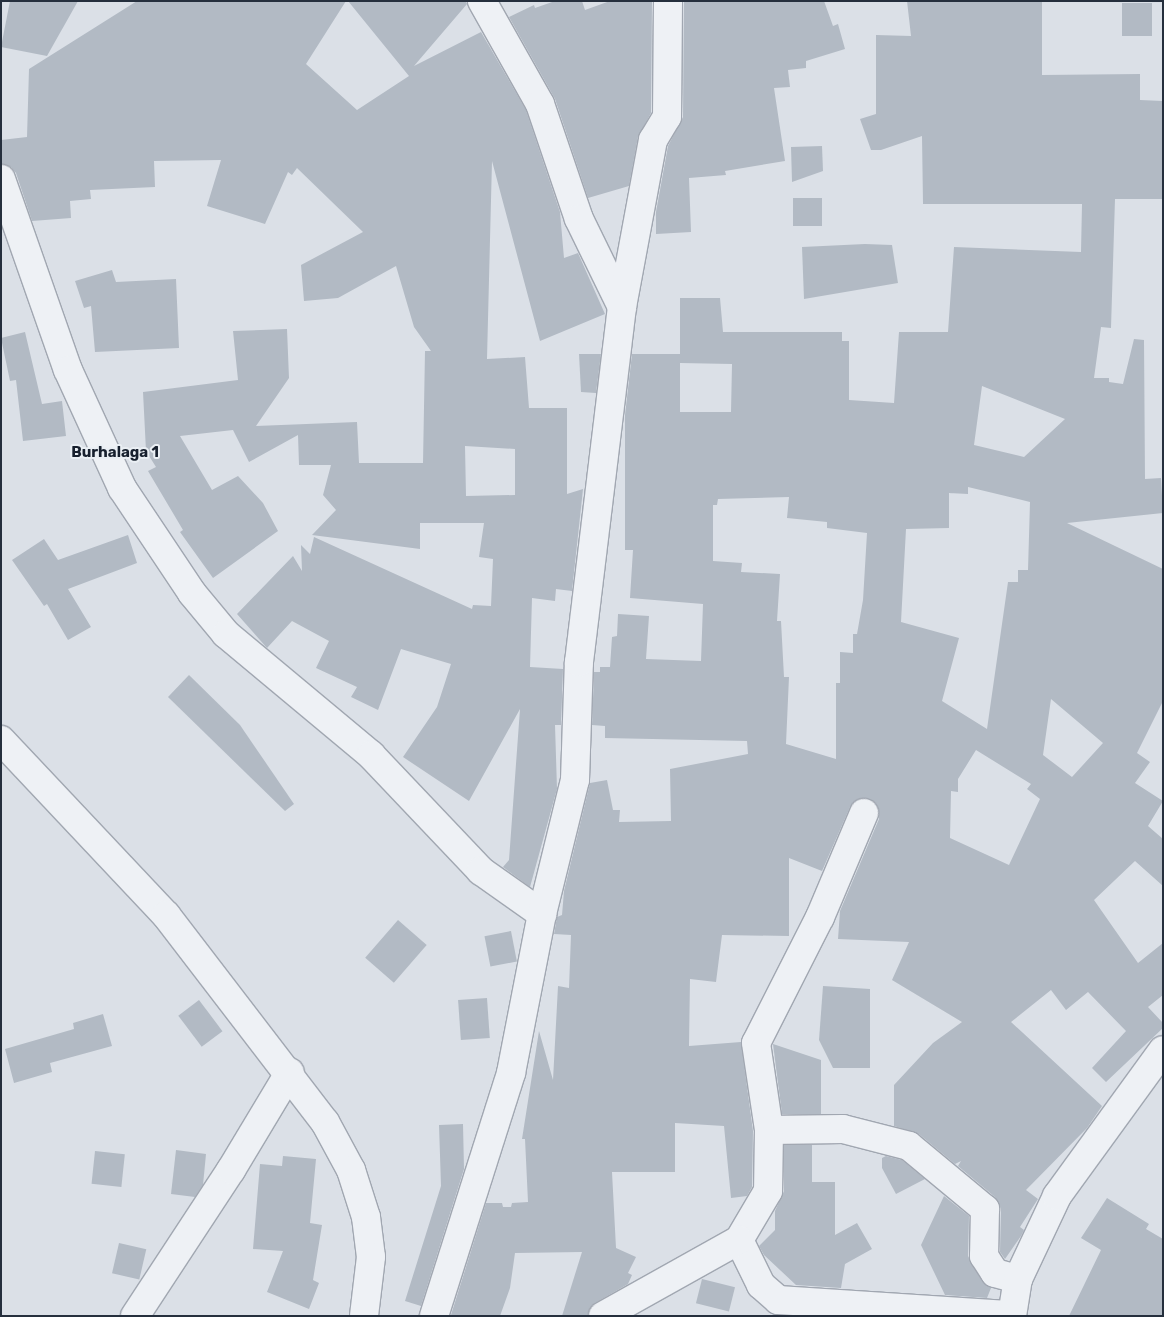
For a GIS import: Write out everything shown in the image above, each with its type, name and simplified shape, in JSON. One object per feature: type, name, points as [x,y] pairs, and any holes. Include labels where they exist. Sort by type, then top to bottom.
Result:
[{"type":"street","points":[[482,1],[540,104],[579,218],[622,307]]},
{"type":"street","points":[[434,1316],[511,1073],[542,914],[575,780],[579,662],[622,307],[654,140],[667,117],[668,1]]},
{"type":"street","points":[[1,179],[68,370],[122,488],[192,593],[226,634],[371,755],[482,871],[542,914]]},
{"type":"street","points":[[1,740],[166,915],[290,1072],[326,1122],[351,1170],[366,1217],[371,1257],[364,1316]]},
{"type":"street","points":[[602,1316],[739,1240],[768,1191],[769,1130],[756,1043],[820,918],[864,812]]},
{"type":"street","points":[[739,1240],[761,1285],[778,1300],[1012,1315],[1018,1280],[1057,1196],[1163,1050]]},
{"type":"street","points":[[134,1316],[231,1170],[290,1072]]},
{"type":"street","points":[[769,1130],[843,1130],[910,1146],[985,1209],[984,1256],[995,1273],[1018,1280]]},
{"type":"building","points":[[10,1],[78,1],[47,56],[1,47]]},
{"type":"building","points":[[137,1],[346,1],[306,64],[357,110],[409,76],[348,1],[466,1],[467,4],[414,66],[481,32],[526,110],[560,212],[564,258],[578,253],[605,314],[540,341],[492,161],[487,359],[525,357],[529,408],[567,408],[567,494],[583,489],[572,591],[556,589],[555,601],[532,598],[530,667],[563,669],[561,725],[555,725],[557,789],[530,887],[503,867],[509,860],[520,709],[469,801],[403,757],[437,707],[451,664],[401,649],[378,710],[351,697],[357,687],[316,668],[329,641],[292,621],[267,648],[237,614],[293,556],[302,571],[301,545],[310,554],[314,537],[472,609],[473,605],[491,606],[493,559],[479,557],[484,523],[420,523],[420,549],[312,535],[336,510],[323,495],[331,465],[299,465],[298,435],[249,462],[233,430],[180,436],[212,490],[238,476],[263,503],[278,531],[213,578],[180,532],[183,530],[148,471],[156,467],[146,451],[143,392],[238,380],[233,331],[287,329],[289,378],[256,426],[357,422],[359,463],[423,463],[425,351],[431,351],[414,327],[396,266],[338,298],[304,301],[301,265],[363,232],[297,168],[292,175],[288,172],[265,224],[207,206],[221,160],[154,161],[155,187],[90,190],[91,199],[70,201],[71,218],[32,221],[16,173],[11,167],[1,164],[1,140],[27,137],[29,69]],"holes":[[[465,446],[515,449],[515,495],[466,496]]]},
{"type":"building","points":[[555,1],[582,1],[585,10],[610,1],[652,1],[651,113],[638,137],[629,186],[588,198],[555,99],[509,17],[534,5],[535,8]]},
{"type":"building","points":[[684,1],[824,1],[833,26],[838,24],[845,49],[806,61],[806,68],[788,70],[790,87],[774,88],[785,161],[725,171],[726,175],[689,178],[691,232],[656,234],[656,212],[668,146],[683,117]]},
{"type":"building","points":[[907,1],[1042,1],[1042,75],[1140,74],[1140,100],[1163,101],[1163,199],[1115,199],[1111,328],[1101,327],[1094,378],[1109,378],[1109,382],[1123,384],[1134,339],[1144,340],[1145,479],[1161,478],[1163,513],[1067,523],[1163,569],[1163,701],[1137,753],[1150,762],[1135,783],[1163,801],[1148,826],[1163,839],[1163,886],[1135,861],[1094,900],[1138,963],[1163,943],[1163,995],[1148,1007],[1163,1023],[1163,1028],[1106,1082],[1092,1068],[1126,1031],[1088,992],[1066,1010],[1051,990],[1011,1022],[1102,1106],[1087,1128],[1026,1190],[1038,1199],[1020,1227],[1024,1230],[1021,1236],[1005,1259],[1000,1252],[1001,1209],[995,1197],[958,1166],[961,1161],[955,1164],[919,1134],[894,1126],[894,1085],[933,1043],[962,1022],[892,980],[909,942],[838,939],[840,911],[879,819],[876,803],[862,798],[850,807],[822,871],[789,858],[789,936],[722,935],[716,982],[690,979],[689,1046],[741,1042],[753,1131],[752,1187],[747,1196],[731,1198],[724,1126],[675,1123],[675,1172],[612,1172],[616,1248],[636,1257],[628,1273],[632,1275],[628,1284],[595,1303],[587,1316],[562,1316],[582,1252],[515,1253],[510,1288],[500,1316],[451,1315],[486,1203],[502,1203],[503,1207],[511,1207],[512,1203],[528,1202],[525,1139],[522,1139],[539,1031],[553,1080],[558,986],[569,988],[571,935],[554,934],[557,917],[562,915],[564,891],[590,783],[607,780],[613,810],[620,810],[619,822],[671,821],[670,769],[748,754],[747,741],[605,738],[605,726],[592,725],[594,672],[600,672],[600,667],[610,667],[612,637],[617,636],[618,614],[649,616],[646,659],[701,661],[703,604],[630,598],[633,550],[625,550],[625,415],[632,354],[680,354],[680,298],[720,298],[723,332],[842,332],[842,341],[849,341],[849,400],[894,403],[899,332],[948,332],[954,247],[1081,252],[1082,204],[923,204],[922,136],[881,150],[871,150],[860,119],[876,114],[876,35],[911,36]],"holes":[[[680,363],[732,364],[731,412],[680,412]],[[982,386],[1065,419],[1024,457],[974,445]],[[968,487],[1030,502],[1028,570],[1018,570],[1018,582],[1008,582],[987,729],[942,701],[959,638],[901,622],[906,529],[949,528],[949,493],[968,494]],[[789,497],[787,518],[827,522],[827,528],[867,533],[863,600],[857,634],[853,634],[853,653],[840,652],[840,683],[836,683],[836,759],[786,744],[789,677],[784,677],[781,621],[777,621],[780,574],[741,572],[742,563],[713,561],[713,505],[717,505],[718,499]],[[1051,699],[1103,743],[1072,777],[1043,755]],[[976,750],[1031,784],[1027,789],[1040,799],[1009,865],[950,838],[951,791],[958,792],[958,779]]]},
{"type":"building","points":[[1122,3],[1152,3],[1152,36],[1122,36]]},
{"type":"building","points":[[822,146],[823,171],[792,182],[791,147]]},
{"type":"building","points":[[793,198],[822,198],[822,226],[793,226]]},
{"type":"building","points":[[865,244],[892,245],[898,283],[804,299],[802,247]]},
{"type":"building","points":[[112,270],[116,282],[176,279],[179,348],[95,352],[91,306],[84,308],[75,281]]},
{"type":"building","points":[[25,332],[42,404],[62,401],[66,436],[23,441],[16,380],[10,381],[1,338]]},
{"type":"building","points":[[579,354],[601,354],[596,393],[581,392]]},
{"type":"building","points":[[128,535],[137,563],[68,589],[91,627],[68,640],[47,604],[44,606],[12,560],[44,539],[58,560]]},
{"type":"building","points":[[189,675],[240,725],[294,804],[285,811],[168,697]]},
{"type":"building","points":[[398,920],[427,945],[394,983],[365,958]]},
{"type":"building","points":[[511,931],[517,961],[490,967],[484,936]]},
{"type":"building","points":[[823,986],[870,989],[870,1068],[833,1068],[819,1040]]},
{"type":"building","points":[[487,998],[490,1038],[461,1040],[458,1000]]},
{"type":"building","points":[[199,1000],[222,1031],[202,1047],[178,1016]]},
{"type":"building","points":[[103,1014],[112,1046],[50,1063],[52,1072],[14,1083],[5,1049],[74,1029],[73,1023]]},
{"type":"building","points":[[773,1044],[821,1060],[821,1114],[782,1114]]},
{"type":"building","points":[[463,1124],[464,1169],[421,1306],[405,1301],[441,1186],[439,1125]]},
{"type":"building","points":[[784,1145],[812,1145],[812,1182],[835,1182],[835,1235],[857,1223],[872,1249],[845,1264],[841,1288],[796,1285],[764,1255],[759,1246],[775,1230],[775,1211],[784,1191]]},
{"type":"building","points":[[176,1150],[206,1154],[203,1185],[195,1197],[171,1194]]},
{"type":"building","points":[[95,1151],[125,1154],[121,1187],[92,1184]]},
{"type":"building","points":[[283,1156],[316,1159],[310,1223],[322,1225],[313,1280],[319,1283],[309,1309],[267,1292],[283,1251],[253,1249],[260,1164],[282,1166]]},
{"type":"building","points":[[886,1156],[902,1160],[925,1179],[896,1194],[882,1168],[882,1158]]},
{"type":"building","points":[[944,1196],[969,1216],[968,1256],[982,1281],[991,1288],[987,1298],[945,1295],[921,1245]]},
{"type":"building","points":[[1107,1198],[1149,1224],[1146,1229],[1163,1239],[1163,1316],[1069,1316],[1101,1250],[1081,1238]]},
{"type":"building","points":[[119,1243],[146,1249],[139,1280],[112,1273]]},
{"type":"building","points":[[702,1279],[735,1287],[729,1311],[696,1303]]},
{"type":"district","name":"Burhalaga 1","points":[[115,453]]}]
